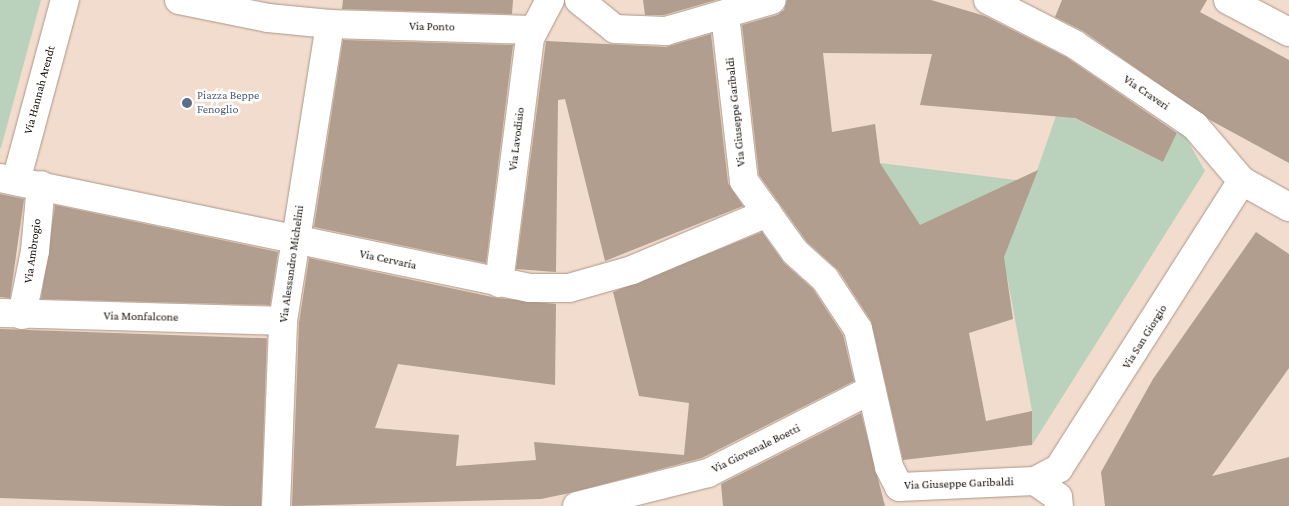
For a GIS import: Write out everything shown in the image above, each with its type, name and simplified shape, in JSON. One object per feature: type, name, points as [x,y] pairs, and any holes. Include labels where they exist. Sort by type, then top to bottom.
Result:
[{"type":"street","name":"Via Hannah Arendt","points":[[19,181],[65,0]]},
{"type":"street","points":[[179,0],[268,18],[330,24]]},
{"type":"street","name":"Via Lavodisio","points":[[499,283],[534,30],[550,0]]},
{"type":"street","points":[[579,0],[614,28],[666,31],[772,0]]},
{"type":"street","name":"Via Craveri","points":[[988,0],[1024,9],[1195,126],[1242,180],[1289,207]]},
{"type":"street","points":[[1228,0],[1289,32]]},
{"type":"street","name":"Via Giuseppe Garibaldi","points":[[725,15],[744,181],[795,252],[825,279],[858,329],[889,467],[899,487],[1035,481]]},
{"type":"street","name":"Via Ponto","points":[[330,24],[534,30]]},
{"type":"street","name":"Via Alessandro Michelini","points":[[276,506],[283,321],[330,24]]},
{"type":"street","name":"Via San Giorgio","points":[[1035,481],[1059,468],[1086,432],[1242,180]]},
{"type":"street","name":"Via Cervaria","points":[[19,181],[499,283],[569,288],[632,270],[767,213]]},
{"type":"street","name":"Via Ambrogio","points":[[11,314],[35,251],[19,181]]},
{"type":"street","name":"Via Monfalcone","points":[[11,314],[283,321]]},
{"type":"street","name":"Via Giovenale Boetti","points":[[577,506],[708,473],[871,390]]},
{"type":"street","points":[[1035,481],[1058,497],[1059,506]]},
{"type":"green space","points":[[0,0],[41,0],[1,148],[0,148]]},
{"type":"green space","points":[[1058,110],[1163,162],[1180,127],[1205,171],[1032,445],[1032,411],[1007,276],[959,293],[880,163],[1033,182]]},
{"type":"building","points":[[343,0],[513,0],[512,14],[342,9]]},
{"type":"building","points":[[643,0],[716,0],[664,15],[645,15]]},
{"type":"building","points":[[787,0],[931,0],[985,16],[1066,57],[1177,133],[1163,162],[1075,118],[920,105],[932,54],[823,53],[832,132],[875,124],[880,163],[920,225],[1038,170],[1004,257],[1013,319],[969,333],[986,421],[1032,411],[1032,445],[903,460],[871,321],[838,270],[807,242],[759,175],[742,25],[777,15],[784,10]]},
{"type":"building","points":[[1062,0],[1207,0],[1200,12],[1289,60],[1289,163],[1210,120],[1083,31],[1055,17]]},
{"type":"building","points":[[711,34],[728,183],[743,206],[605,261],[565,99],[558,100],[556,272],[516,269],[546,41],[666,47]]},
{"type":"building","points":[[343,40],[513,45],[486,263],[314,227]]},
{"type":"building","points":[[0,194],[24,199],[10,298],[0,297]]},
{"type":"building","points":[[55,205],[278,252],[270,305],[41,299]]},
{"type":"building","points":[[762,232],[784,263],[813,289],[843,335],[854,381],[702,458],[570,493],[541,499],[292,506],[299,323],[309,258],[497,298],[556,304],[555,385],[398,364],[375,428],[459,435],[456,466],[536,460],[534,442],[684,455],[689,403],[639,396],[613,292]]},
{"type":"building","points":[[1256,232],[1289,254],[1289,368],[1212,476],[1289,457],[1289,506],[1105,506],[1101,472],[1153,379]]},
{"type":"building","points":[[0,329],[267,338],[261,506],[0,498]]},
{"type":"building","points":[[861,413],[885,506],[723,506],[721,484]]},
{"type":"place","name":"Piazza Beppe Fenoglio","points":[[187,103]]}]
